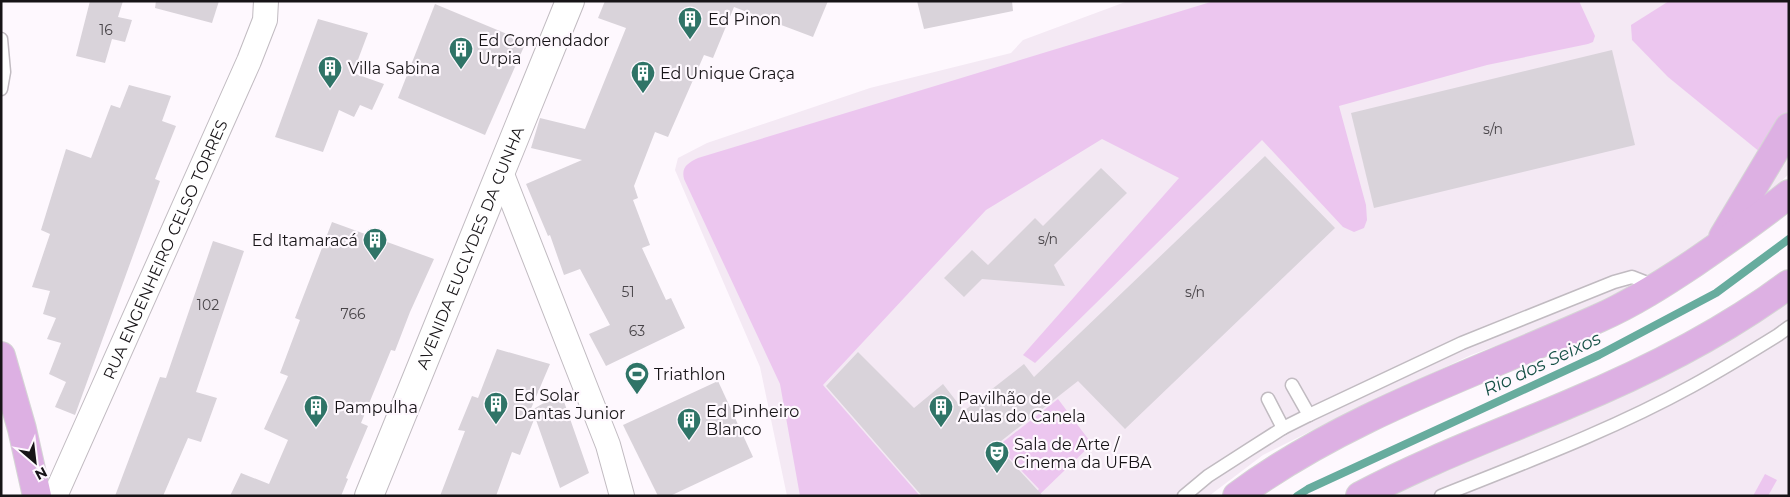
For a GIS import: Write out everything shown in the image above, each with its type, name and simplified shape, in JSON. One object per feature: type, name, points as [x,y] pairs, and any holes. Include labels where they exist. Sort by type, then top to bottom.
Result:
[{"type":"main road","name":"AVENIDA EUCLYDES DA CUNHA","points":[[369,496],[570,1]]},
{"type":"main road","points":[[1717,247],[1789,127]]},
{"type":"main road","points":[[1237,496],[1317,446],[1383,412],[1474,369],[1601,317],[1658,287],[1717,247],[1789,194]]},
{"type":"main road","points":[[1360,496],[1446,454],[1570,404],[1645,370],[1713,334],[1768,300],[1789,284]]},
{"type":"main road","points":[[1,356],[22,429],[37,496]]},
{"type":"street","name":"RUA ENGENHEIRO CELSO TORRES","points":[[55,496],[249,61],[265,20],[266,1]]},
{"type":"street","points":[[501,172],[608,445],[622,496]]},
{"type":"lane","points":[[1,39],[4,72],[1,89]]},
{"type":"lane","points":[[1184,496],[1217,471],[1283,428],[1462,343],[1614,282],[1632,277],[1658,287]]},
{"type":"lane","points":[[1441,496],[1536,458],[1620,421],[1698,383],[1778,336],[1789,327]]},
{"type":"lane","points":[[1292,385],[1309,415]]},
{"type":"lane","points":[[1268,399],[1283,428]]},
{"type":"shaded area","points":[[1128,1],[1789,1],[1789,174],[1758,202],[1652,276],[1544,328],[1471,355],[1331,421],[1263,455],[1209,496],[787,496],[760,367],[675,170],[678,158],[707,143],[870,88],[1011,53],[1023,40]]},
{"type":"shaded area","points":[[1214,1],[1579,1],[1595,36],[1593,42],[1588,44],[1487,65],[1339,106],[1366,205],[1367,220],[1364,228],[1354,232],[1343,227],[1262,140],[1035,363],[1023,355],[1179,178],[1102,139],[986,210],[823,385],[920,496],[800,496],[780,384],[684,179],[684,168],[698,158]]},
{"type":"shaded area","points":[[1669,1],[1789,1],[1789,142],[1766,157],[1668,77],[1632,40],[1631,25]]},
{"type":"shaded area","points":[[1789,294],[1789,496],[1387,496]]},
{"type":"shaded area","points":[[1058,399],[1092,444],[1038,496],[1032,496],[1039,489],[998,446]]},
{"type":"shaded area","points":[[1765,474],[1777,480],[1768,496],[1753,496]]},
{"type":"building","points":[[90,1],[123,1],[118,17],[132,20],[125,42],[112,39],[105,63],[76,56]]},
{"type":"building","points":[[156,1],[219,1],[212,23],[155,8]]},
{"type":"building","points":[[605,1],[828,1],[813,37],[734,7],[713,58],[704,55],[668,137],[655,132],[634,186],[638,198],[633,200],[650,245],[642,248],[666,300],[671,298],[685,328],[606,366],[589,334],[610,325],[580,269],[564,275],[550,235],[548,236],[526,184],[582,160],[531,148],[540,118],[585,129],[626,28],[598,18]]},
{"type":"building","points":[[917,1],[1012,1],[1013,11],[924,29]]},
{"type":"building","name":"Ed Comendador Urpia","points":[[435,4],[526,42],[485,135],[398,98]]},
{"type":"building","name":"Villa Sabina","points":[[318,19],[368,33],[353,73],[384,84],[372,110],[360,105],[354,117],[339,110],[323,152],[275,137]]},
{"type":"building","points":[[1612,50],[1635,145],[1374,208],[1351,113]]},
{"type":"building","points":[[129,85],[171,96],[162,121],[176,126],[155,179],[160,181],[75,415],[55,407],[66,382],[49,374],[61,343],[47,339],[56,318],[43,314],[50,291],[32,287],[50,234],[41,230],[66,149],[91,158],[111,105],[120,108]]},
{"type":"building","points":[[1265,156],[1335,228],[1125,429],[1078,381],[996,445],[1043,496],[922,496],[826,386],[858,352],[914,408],[943,384],[964,411],[1024,364],[1034,377]]},
{"type":"building","points":[[1101,168],[1127,193],[1054,265],[1065,286],[982,279],[964,297],[944,278],[972,250],[988,265],[1035,218],[1043,226]]},
{"type":"building","points":[[332,222],[434,259],[395,351],[391,350],[361,423],[368,426],[346,478],[348,479],[341,496],[230,496],[241,473],[269,484],[288,440],[264,429],[288,376],[280,373],[300,320],[295,318]]},
{"type":"building","points":[[213,241],[244,251],[196,392],[217,398],[201,442],[188,438],[163,496],[115,496],[160,377],[166,378]]},
{"type":"building","name":"Ed Solar Dantas Junior","points":[[497,349],[550,364],[530,411],[561,393],[589,473],[560,488],[535,417],[520,455],[512,452],[496,496],[440,496],[465,431],[458,430],[472,396],[478,398]]},
{"type":"building","name":"Ed Pinheiro Blanco","points":[[718,381],[753,457],[670,496],[658,496],[623,425]]},
{"type":"waterway","name":"Rio dos Seixos","points":[[1297,496],[1308,489],[1599,355],[1716,293],[1789,239]]},
{"type":"place","name":"Ed Pinon","points":[[690,40]]},
{"type":"place","name":"Ed Comendador Urpia","points":[[461,70]]},
{"type":"place","name":"Villa Sabina","points":[[330,89]]},
{"type":"place","name":"Ed Unique Graça","points":[[643,94]]},
{"type":"place","name":"Ed Itamaracá","points":[[375,261]]},
{"type":"place","name":"Triathlon","points":[[637,395]]},
{"type":"place","name":"Ed Solar Dantas Junior","points":[[496,425]]},
{"type":"place","name":"Pampulha","points":[[316,428]]},
{"type":"place","name":"Pavilhão de Aulas do Canela","points":[[941,428]]},
{"type":"place","name":"Ed Pinheiro Blanco","points":[[689,441]]},
{"type":"place","name":"Sala de Arte / Cinema da UFBA","points":[[997,474]]}]
